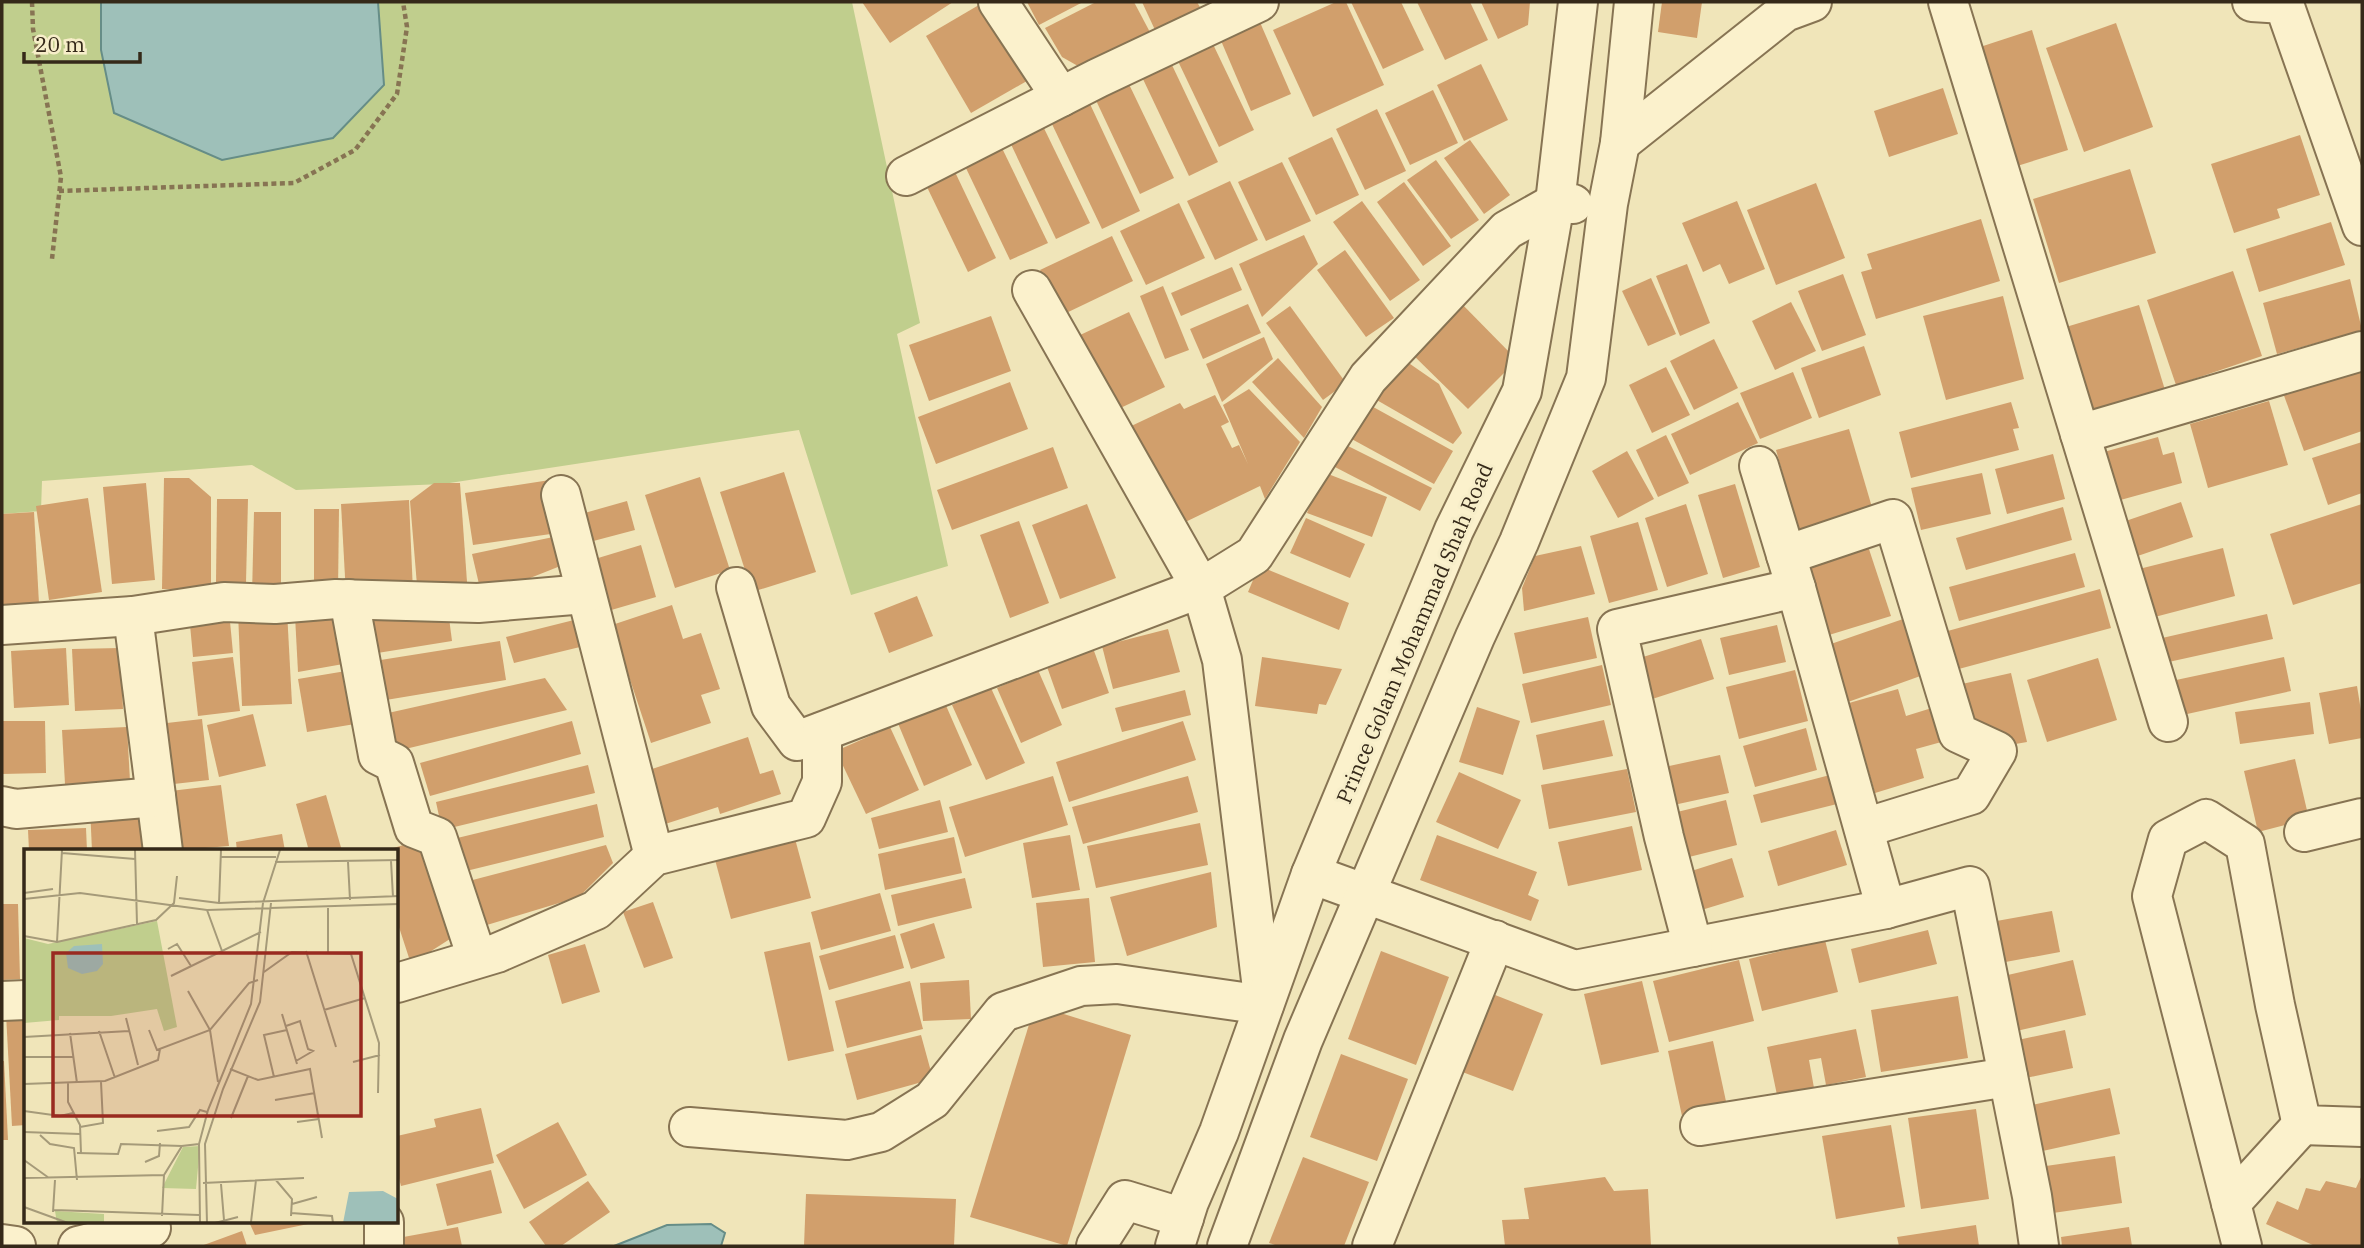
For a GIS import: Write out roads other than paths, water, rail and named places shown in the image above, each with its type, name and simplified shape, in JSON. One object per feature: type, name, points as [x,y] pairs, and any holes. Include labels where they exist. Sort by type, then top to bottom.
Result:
[{"type":"street","points":[[998,2],[1061,97]]},
{"type":"street","points":[[906,176],[1061,97],[1259,2]]},
{"type":"street","name":"Prince Golam Mohammad Shah Road","points":[[1180,1232],[1219,1132],[1311,874],[1454,530],[1521,391],[1555,203],[1578,2]]},
{"type":"street","points":[[1227,1246],[1303,1040],[1475,637],[1519,542],[1586,377],[1608,204],[1620,143],[1634,2]]},
{"type":"street","points":[[1620,143],[1785,12],[1812,2]]},
{"type":"street","points":[[1948,2],[2168,722]]},
{"type":"street","points":[[2252,2],[2284,4],[2362,226]]},
{"type":"street","points":[[736,587],[771,706],[797,741],[1201,588],[1254,555],[1368,378],[1507,230],[1555,203],[1608,204]]},
{"type":"street","points":[[689,1127],[847,1140],[881,1132],[932,1100],[1003,1012],[1081,986],[1117,984],[1264,1005],[1222,660],[1201,588],[1032,290]]},
{"type":"street","points":[[2080,434],[2362,351]]},
{"type":"street","points":[[1759,466],[1886,909]]},
{"type":"street","points":[[561,495],[654,856]]},
{"type":"street","points":[[1693,947],[1664,837],[1617,629],[1791,571],[1893,519],[1958,733],[1997,751],[1971,795],[1864,828]]},
{"type":"street","points":[[1454,530],[1519,542]]},
{"type":"street","points":[[2,625],[133,616],[224,602],[275,604],[349,599],[478,603],[585,594]]},
{"type":"street","points":[[349,599],[378,755],[394,763],[414,828],[437,837],[477,958]]},
{"type":"street","points":[[133,616],[163,849]]},
{"type":"street","points":[[399,982],[497,953],[596,910],[654,856],[806,818],[822,782],[822,732]]},
{"type":"street","points":[[2,806],[16,809],[156,797]]},
{"type":"street","points":[[2304,832],[2362,818]]},
{"type":"street","points":[[2242,1246],[2152,896],[2168,839],[2206,820],[2245,844],[2275,1005],[2302,1125]]},
{"type":"street","points":[[1311,874],[1575,970],[1886,909],[1970,886],[2039,1246]]},
{"type":"street","points":[[1373,1246],[1496,940]]},
{"type":"street","points":[[2,1001],[24,1000]]},
{"type":"street","points":[[1700,1126],[2008,1077]]},
{"type":"street","points":[[2231,1203],[2302,1125],[2362,1127]]},
{"type":"street","points":[[1096,1246],[1125,1200],[1180,1232]]},
{"type":"street","points":[[384,1224],[384,1246]]},
{"type":"street","points":[[78,1246],[154,1232]]},
{"type":"street","points":[[2,1244],[16,1246]]},
{"type":"water","points":[[101,2],[378,2],[384,85],[333,138],[222,160],[114,113],[101,50]]},
{"type":"water","points":[[711,1224],[725,1233],[721,1246],[614,1246],[667,1225]]}]
